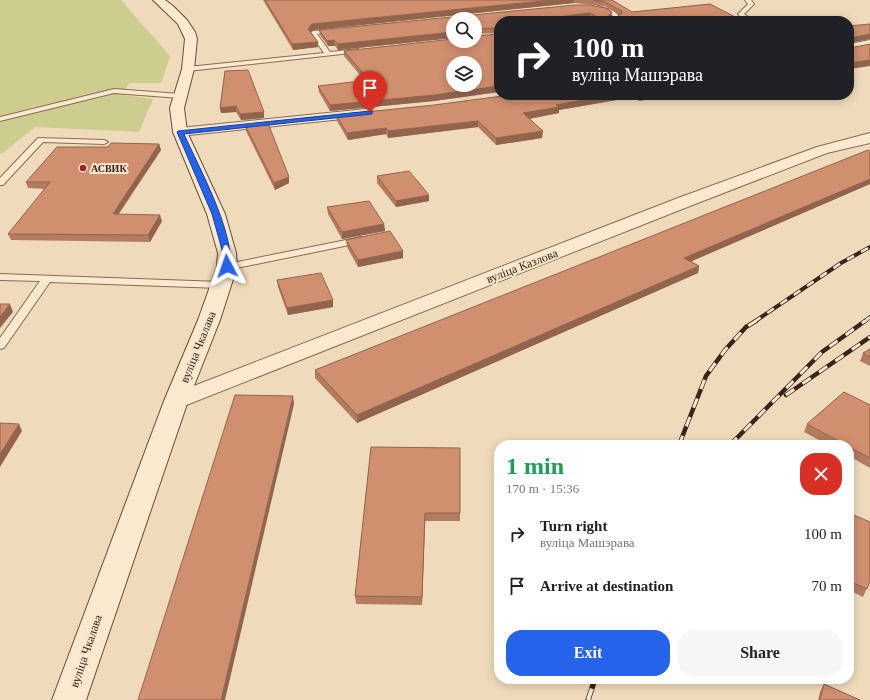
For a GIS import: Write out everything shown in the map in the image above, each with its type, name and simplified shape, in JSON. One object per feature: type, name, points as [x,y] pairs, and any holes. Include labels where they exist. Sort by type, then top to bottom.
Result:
[{"type":"street","name":"вуліца Чкалава","points":[[69,700],[176,401],[209,320],[224,276],[227,253],[216,214],[180,132],[176,108],[188,69],[191,39],[189,32],[176,14],[158,0]]},
{"type":"street","points":[[854,47],[870,44]]},
{"type":"street","points":[[180,132],[378,112]]},
{"type":"street","name":"вуліца Казлова","points":[[176,401],[828,148],[870,138]]},
{"type":"lane","points":[[742,16],[741,14],[751,4],[748,0]]},
{"type":"lane","points":[[589,7],[612,12],[615,16]]},
{"type":"lane","points":[[328,54],[313,33],[344,30]]},
{"type":"lane","points":[[188,69],[367,50]]},
{"type":"lane","points":[[0,119],[114,91],[180,96]]},
{"type":"lane","points":[[0,183],[41,140],[104,142]]},
{"type":"lane","points":[[0,277],[48,279],[224,276],[372,238]]},
{"type":"lane","points":[[0,346],[48,279]]},
{"type":"green space","points":[[0,0],[121,0],[170,56],[161,83],[129,83],[123,95],[153,99],[139,132],[35,127],[0,154]]},
{"type":"building","points":[[265,0],[552,0],[312,24],[308,29],[318,42],[292,44]]},
{"type":"building","points":[[593,0],[612,0],[632,12],[710,4],[733,16],[618,16],[622,11],[605,2]]},
{"type":"building","points":[[575,5],[590,5],[605,8],[612,12],[608,16],[596,16],[590,13],[566,16],[494,16],[494,28],[482,29],[482,14]]},
{"type":"building","points":[[446,18],[446,33],[338,44],[334,40],[327,41],[319,30]]},
{"type":"building","points":[[870,24],[870,34],[854,37],[854,26]]},
{"type":"building","points":[[494,34],[494,87],[482,88],[482,56],[446,56],[446,92],[456,92],[330,105],[318,86],[369,80],[344,51],[446,40],[446,48],[482,48],[482,35]]},
{"type":"building","points":[[870,44],[870,60],[854,62],[854,47]]},
{"type":"building","points":[[248,70],[264,112],[240,114],[236,106],[220,108],[225,71]]},
{"type":"building","points":[[494,97],[494,100],[584,100],[556,105],[560,107],[523,113],[543,131],[496,138],[478,121],[388,131],[386,128],[347,133],[336,115]]},
{"type":"building","points":[[268,123],[289,177],[274,183],[245,125]]},
{"type":"building","points":[[111,143],[159,144],[113,214],[160,215],[148,235],[8,234],[50,182],[26,182],[57,147],[108,147]]},
{"type":"building","points":[[868,150],[870,151],[870,179],[684,258],[699,266],[357,415],[315,370]]},
{"type":"building","points":[[409,171],[429,195],[396,201],[377,176]]},
{"type":"building","points":[[369,201],[384,224],[342,232],[327,207]]},
{"type":"building","points":[[390,231],[403,251],[358,260],[346,240]]},
{"type":"building","points":[[321,273],[333,300],[287,308],[277,280]]},
{"type":"building","points":[[0,304],[10,304],[0,317]]},
{"type":"building","points":[[870,349],[870,357],[863,353]]},
{"type":"building","points":[[844,392],[870,405],[870,458],[854,450],[854,440],[837,440],[807,424]]},
{"type":"building","points":[[235,395],[293,396],[221,700],[138,700]]},
{"type":"building","points":[[0,423],[19,424],[0,454]]},
{"type":"building","points":[[371,447],[460,448],[460,513],[425,513],[422,597],[355,596]]},
{"type":"building","points":[[854,515],[870,522],[870,581],[867,589],[854,583]]},
{"type":"building","points":[[824,684],[860,700],[820,700]]},
{"type":"railway","points":[[754,322],[841,263],[870,247]]},
{"type":"railway","points":[[864,322],[870,317]]},
{"type":"railway","points":[[681,440],[706,376],[725,350],[746,327],[756,321]]},
{"type":"railway","points":[[735,440],[822,352],[865,321]]},
{"type":"railway","points":[[786,395],[870,337]]},
{"type":"railway","points":[[588,700],[593,684]]},
{"type":"place","name":"АСВИК","points":[[83,168]]},
{"type":"route","points":[[227,266],[227,253],[216,214],[212,208],[180,132],[370,112]]}]
